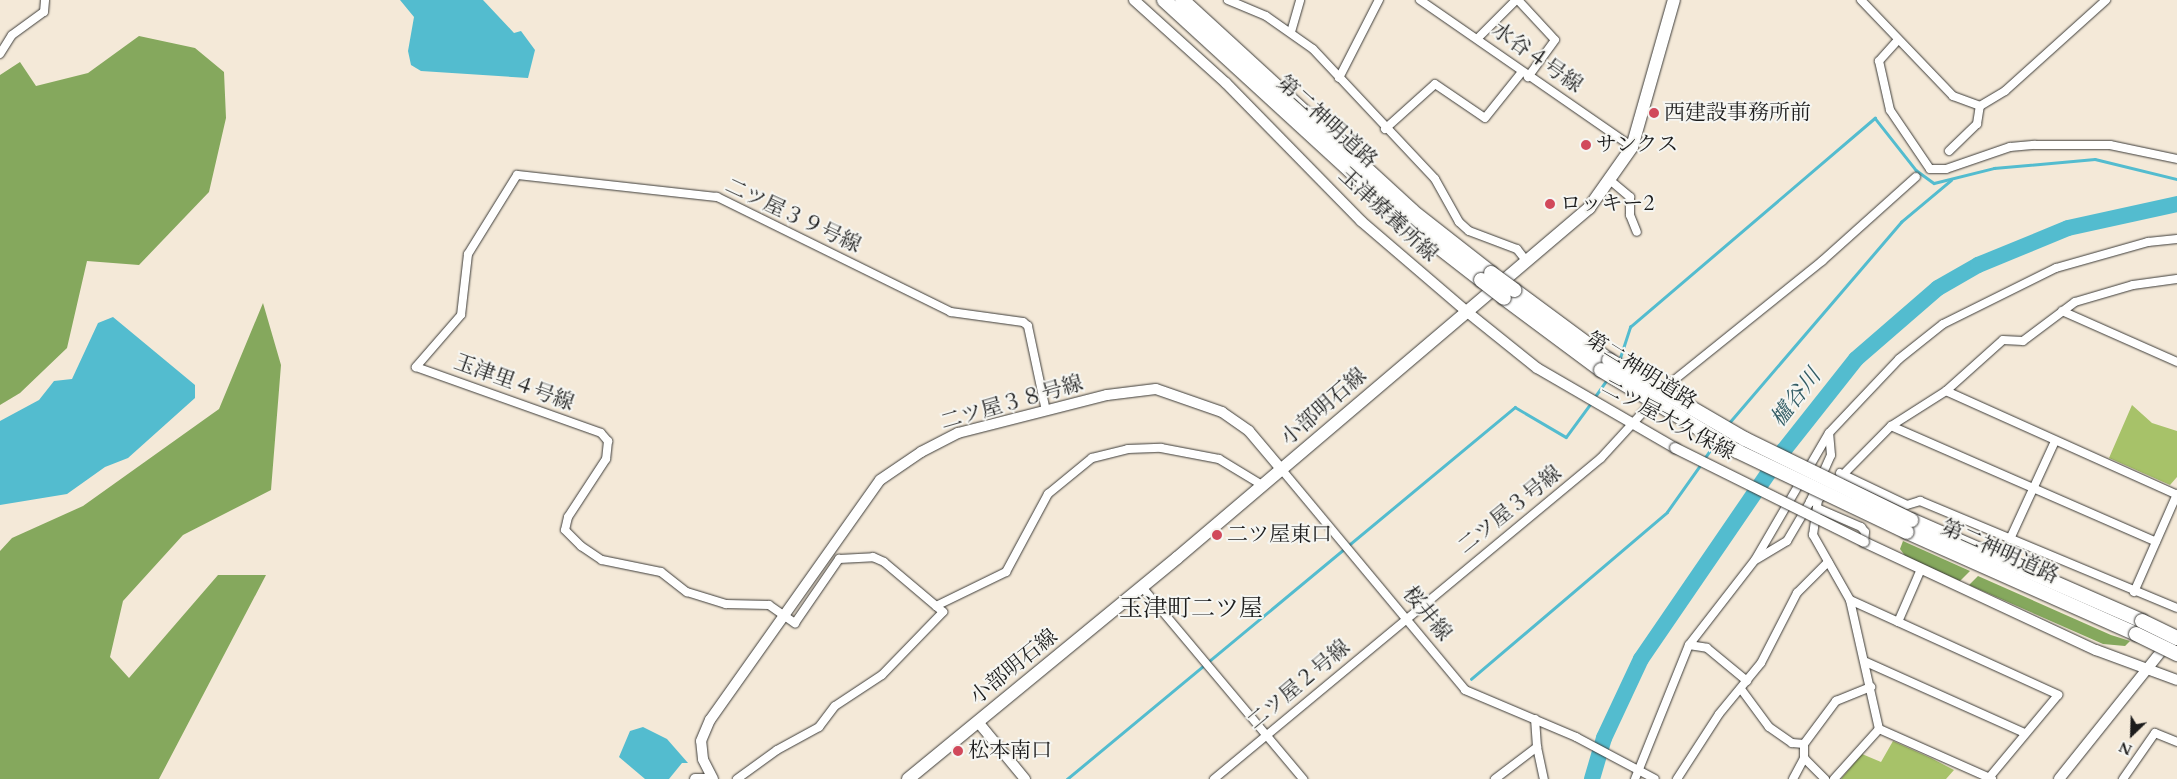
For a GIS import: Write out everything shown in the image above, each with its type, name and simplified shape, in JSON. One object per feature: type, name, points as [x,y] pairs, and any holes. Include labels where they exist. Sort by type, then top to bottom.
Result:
[{"type":"highway","name":"第二神明道路","points":[[1164,0],[1404,220],[1486,277],[1605,365],[1909,526],[2177,654]]},
{"type":"highway","name":"第二神明道路","points":[[1182,0],[1486,277]]},
{"type":"highway","name":"第二神明道路","points":[[1909,526],[2142,621],[2177,638]]},
{"type":"main road","name":"小部明石線","points":[[908,779],[1282,470],[1589,208],[1611,181],[1632,147],[1674,0]]},
{"type":"street","points":[[0,54],[12,35],[44,12],[46,0]]},
{"type":"street","name":"玉津療養所線","points":[[1134,0],[1226,83],[1361,221],[1466,311]]},
{"type":"street","name":"玉津療養所線","points":[[1228,0],[1291,32],[1339,78],[1434,179],[1459,222],[1469,231],[1517,250],[1527,262]]},
{"type":"street","points":[[1291,32],[1300,0]]},
{"type":"street","points":[[1339,78],[1379,0]]},
{"type":"street","name":"水谷４号線","points":[[1420,0],[1428,2],[1478,38],[1524,75],[1632,147]]},
{"type":"street","points":[[1385,129],[1435,84],[1485,118],[1555,40],[1517,0],[1478,38]]},
{"type":"street","points":[[1861,0],[1897,42],[1954,96],[1980,106]]},
{"type":"street","points":[[1949,151],[1977,124],[1980,106],[2005,91],[2106,0]]},
{"type":"street","points":[[1897,42],[1879,62],[1890,110],[1930,169],[1946,169],[2010,147],[2034,145],[2110,145],[2177,160]]},
{"type":"street","name":"二ツ屋３９号線","points":[[416,367],[461,316],[468,254],[517,175],[718,197],[951,312],[1023,322],[1028,326],[1046,411]]},
{"type":"street","name":"二ツ屋３号線","points":[[1407,617],[1601,458],[1668,385],[1822,261],[1916,177]]},
{"type":"street","points":[[1611,181],[1630,197],[1630,216],[1637,232]]},
{"type":"street","points":[[1635,779],[1634,768],[1689,646],[1755,560],[1829,433],[1899,359],[1943,324],[2056,268],[2148,242],[2177,239]]},
{"type":"street","points":[[1755,560],[1788,541],[1814,501],[1840,473],[1891,426],[1946,391],[2003,340],[2023,341],[2062,311],[2133,285],[2177,279]]},
{"type":"street","name":"二ツ屋大久保線","points":[[1466,311],[1537,368],[1631,425],[1675,448],[1921,569],[2147,670],[2177,680]]},
{"type":"street","points":[[2062,311],[2177,362]]},
{"type":"street","name":"玉津里４号線","points":[[416,367],[601,433],[608,441],[606,459],[568,517],[565,530],[581,546],[602,560],[661,572],[687,592],[726,604],[769,605],[784,615]]},
{"type":"street","name":"二ツ屋３８号線","points":[[713,779],[703,759],[701,742],[710,720],[784,615],[880,480],[958,433],[1046,411],[1156,388],[1185,395],[1222,412],[1249,431],[1282,470]]},
{"type":"street","points":[[1946,391],[2177,495],[2134,592]]},
{"type":"street","points":[[1891,426],[2156,542]]},
{"type":"street","points":[[1814,501],[1831,455],[1829,433]]},
{"type":"street","points":[[2010,539],[2055,441]]},
{"type":"street","points":[[936,606],[1006,572],[1048,494],[1092,458],[1128,449],[1162,448],[1219,460],[1262,485]]},
{"type":"street","name":"桜井線","points":[[1282,470],[1407,617],[1465,690],[1576,738],[1655,779]]},
{"type":"street","points":[[1840,473],[1907,505],[1920,501],[2134,592],[2177,608]]},
{"type":"street","points":[[1814,501],[1819,509],[1860,527],[1866,532],[1864,542]]},
{"type":"street","points":[[1819,509],[1813,534],[1850,600],[1866,662],[1879,729]]},
{"type":"street","points":[[737,779],[776,750],[819,727],[835,706],[854,697],[882,675],[943,612],[884,562],[856,557],[840,559],[795,623],[784,615]]},
{"type":"street","points":[[1677,779],[1719,714],[1747,681],[1797,593],[1828,562]]},
{"type":"street","points":[[1898,622],[1921,569]]},
{"type":"street","points":[[1142,587],[1303,779]]},
{"type":"street","points":[[1850,600],[2058,695],[2025,733],[1990,779],[1879,729]]},
{"type":"street","name":"二ツ屋２号線","points":[[1214,779],[1407,617]]},
{"type":"street","points":[[2059,779],[2177,631]]},
{"type":"street","points":[[1689,646],[1707,648],[1747,681]]},
{"type":"street","points":[[1866,662],[2025,733]]},
{"type":"street","points":[[1793,779],[1804,758],[1804,744],[1836,701],[1871,687]]},
{"type":"street","points":[[1741,689],[1769,727],[1792,743],[1804,744]]},
{"type":"street","points":[[1535,719],[1537,747],[1544,779]]},
{"type":"street","points":[[978,722],[1025,779]]},
{"type":"street","points":[[1834,779],[1879,729]]},
{"type":"street","points":[[2122,779],[2155,734],[2177,742]]},
{"type":"street","points":[[1495,779],[1537,747]]},
{"type":"street","points":[[1804,758],[1825,779]]},
{"type":"street","points":[[695,779],[706,779]]},
{"type":"green space","points":[[139,36],[195,48],[224,72],[226,118],[209,192],[139,265],[87,261],[67,348],[20,393],[0,405],[0,75],[20,62],[36,86],[88,73]]},
{"type":"green space","points":[[263,303],[281,365],[271,490],[183,535],[123,601],[110,657],[129,678],[218,575],[266,575],[159,779],[0,779],[0,551],[12,538],[83,506],[219,409]]},
{"type":"green space","points":[[2132,405],[2152,423],[2177,431],[2177,477],[2170,485],[2109,458]]},
{"type":"green space","points":[[1903,541],[1970,571],[1960,581],[1906,557],[1900,549]]},
{"type":"green space","points":[[1978,576],[2111,635],[2130,641],[2125,646],[2103,644],[1969,585]]},
{"type":"green space","points":[[1893,741],[1954,770],[1946,779],[1841,779],[1862,754],[1881,762]]},
{"type":"water","points":[[400,0],[483,0],[514,33],[521,31],[535,50],[528,78],[421,71],[411,65],[408,51],[414,17]]},
{"type":"water","points":[[113,317],[195,385],[195,398],[128,458],[105,467],[67,494],[0,505],[0,421],[39,400],[54,381],[72,379],[98,323]]},
{"type":"water","points":[[643,727],[667,739],[688,763],[682,763],[669,779],[645,779],[619,757],[630,731]]},
{"type":"waterway","points":[[1619,361],[1630,327],[1875,118],[1916,170],[1934,183],[1994,168],[2095,159],[2177,179]]},
{"type":"waterway","points":[[1728,424],[1901,222],[1951,180]]},
{"type":"waterway","name":"櫨谷川","points":[[1592,779],[1604,738],[1641,659],[1784,450],[1856,359],[1938,288],[1978,265],[2068,228],[2177,204]]},
{"type":"waterway","points":[[1594,398],[1608,378]]},
{"type":"waterway","points":[[1067,779],[1515,407],[1566,437],[1591,403]]},
{"type":"waterway","points":[[1704,459],[1715,443]]},
{"type":"waterway","points":[[1471,679],[1667,512],[1701,464]]},
{"type":"place","name":"西建設事務所前","points":[[1654,113]]},
{"type":"place","name":"サンクス","points":[[1586,145]]},
{"type":"place","name":"ロッキー2","points":[[1550,204]]},
{"type":"place","name":"二ツ屋東口","points":[[1217,535]]},
{"type":"place","name":"松本南口","points":[[958,751]]},
{"type":"district","name":"玉津町二ツ屋","points":[[1191,609]]}]
